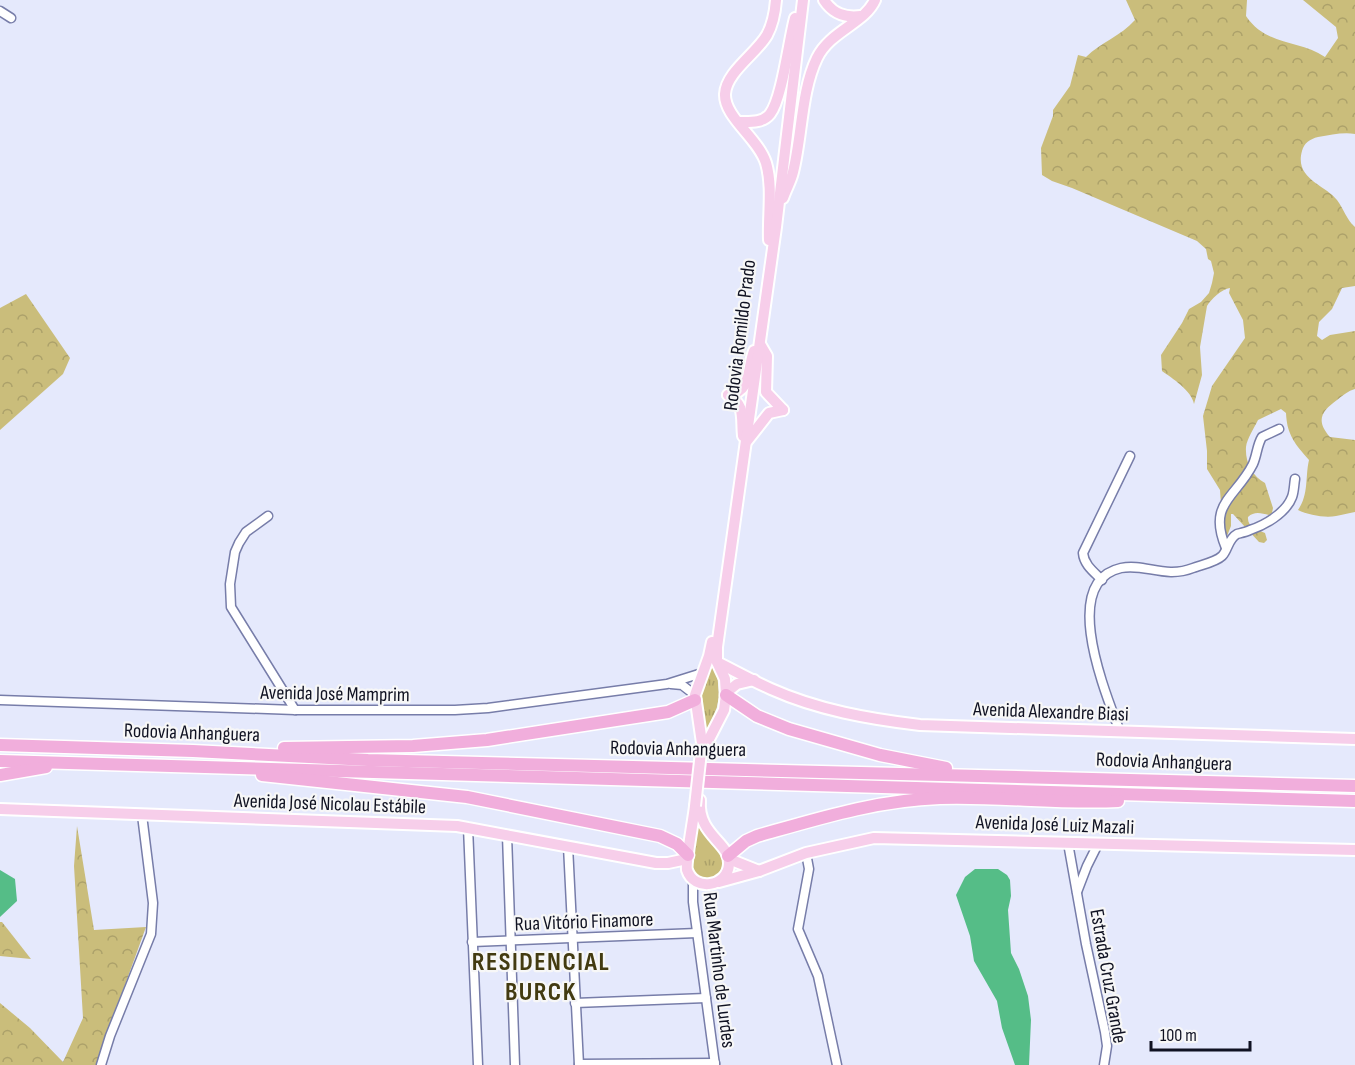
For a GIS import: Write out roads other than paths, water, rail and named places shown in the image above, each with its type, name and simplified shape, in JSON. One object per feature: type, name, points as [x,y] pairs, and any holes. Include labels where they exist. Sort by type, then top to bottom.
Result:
[{"type":"highway","points":[[726,694],[757,716],[789,729],[880,755],[986,775]]},
{"type":"highway","points":[[193,751],[414,746],[486,740],[668,712],[695,698]]},
{"type":"highway","name":"Rodovia Anhanguera","points":[[0,746],[193,751],[368,760],[1355,786]]},
{"type":"highway","name":"Rodovia Anhanguera","points":[[0,761],[1355,801]]},
{"type":"highway","points":[[0,775],[75,762]]},
{"type":"highway","points":[[190,766],[467,797],[660,836],[677,844],[688,855]]},
{"type":"highway","points":[[729,858],[746,841],[757,836],[852,809],[901,802],[949,798],[1094,802],[1182,796]]},
{"type":"main road","points":[[769,240],[770,179],[765,161],[757,144],[728,111],[725,92],[732,77],[766,37],[774,20],[776,0]]},
{"type":"main road","points":[[824,0],[829,8],[843,16],[861,16]]},
{"type":"main road","points":[[778,208],[793,173],[816,59],[825,45],[870,9],[875,0]]},
{"type":"main road","points":[[740,122],[765,118],[777,101],[789,39],[801,1]]},
{"type":"main road","name":"Rodovia Romildo Prado","points":[[717,662],[717,647],[778,208],[801,1]]},
{"type":"main road","name":"Rodovia Romildo Prado","points":[[758,345],[769,240],[801,1]]},
{"type":"main road","points":[[745,440],[741,406],[737,400],[728,395],[743,390],[758,345]]},
{"type":"main road","points":[[745,440],[769,413],[783,410],[770,399],[766,392],[767,356],[758,345]]},
{"type":"main road","name":"Rodovia Romildo Prado","points":[[695,698],[711,647],[745,440]]},
{"type":"main road","points":[[705,743],[724,710],[725,680],[717,662]]},
{"type":"main road","name":"Avenida Alexandre Biasi","points":[[717,662],[772,689],[844,714],[882,721],[920,725],[1355,739]]},
{"type":"main road","points":[[726,694],[737,684],[754,680]]},
{"type":"main road","points":[[692,878],[687,870],[688,855],[705,743],[695,698]]},
{"type":"main road","points":[[697,803],[703,824],[729,858],[759,871]]},
{"type":"main road","name":"Avenida José Nicolau Estábile","points":[[0,809],[468,827],[656,863],[668,863],[688,855]]},
{"type":"main road","name":"Avenida José Luiz Mazali","points":[[719,882],[759,871],[806,853],[874,838],[1355,850]]},
{"type":"main road","points":[[719,882],[728,872],[729,858]]},
{"type":"main road","name":"Avenida José Nicolau Estábile","points":[[656,863],[701,884],[710,885],[719,882]]},
{"type":"street","points":[[0,11],[11,18]]},
{"type":"street","points":[[1226,548],[1220,532],[1222,510],[1253,463],[1262,437],[1268,432],[1279,429]]},
{"type":"street","points":[[1102,580],[1087,565],[1083,553],[1130,456]]},
{"type":"street","points":[[1120,732],[1098,673],[1092,646],[1089,622],[1090,603],[1095,589],[1110,572],[1127,567],[1176,573],[1223,555],[1236,535],[1263,525],[1278,513],[1293,496],[1295,479]]},
{"type":"street","points":[[268,516],[246,532],[238,543],[230,584],[231,607],[296,710]]},
{"type":"street","name":"Avenida José Mamprim","points":[[0,700],[296,710],[477,709],[667,684],[702,673]]},
{"type":"street","name":"Avenida José Mamprim","points":[[667,684],[682,686],[695,698]]},
{"type":"street","points":[[101,1065],[110,1036],[151,934],[153,903],[142,814]]},
{"type":"street","points":[[468,827],[478,1065]]},
{"type":"street","points":[[507,835],[515,1065]]},
{"type":"street","name":"Estrada Cruz Grande","points":[[1068,843],[1105,1032],[1107,1046],[1104,1065]]},
{"type":"street","name":"Estrada Cruz Grande","points":[[1077,893],[1098,844]]},
{"type":"street","points":[[568,846],[579,1064],[715,1064]]},
{"type":"street","points":[[806,853],[809,869],[798,929],[818,976],[837,1065]]},
{"type":"street","name":"Rua Martinho de Lurdes","points":[[692,878],[715,1064]]},
{"type":"street","name":"Rua Vitório Finamore","points":[[472,942],[697,933]]},
{"type":"street","points":[[575,1003],[706,998]]},
{"type":"district","name":"RESIDENCIAL BURCK","points":[[541,976]]}]
